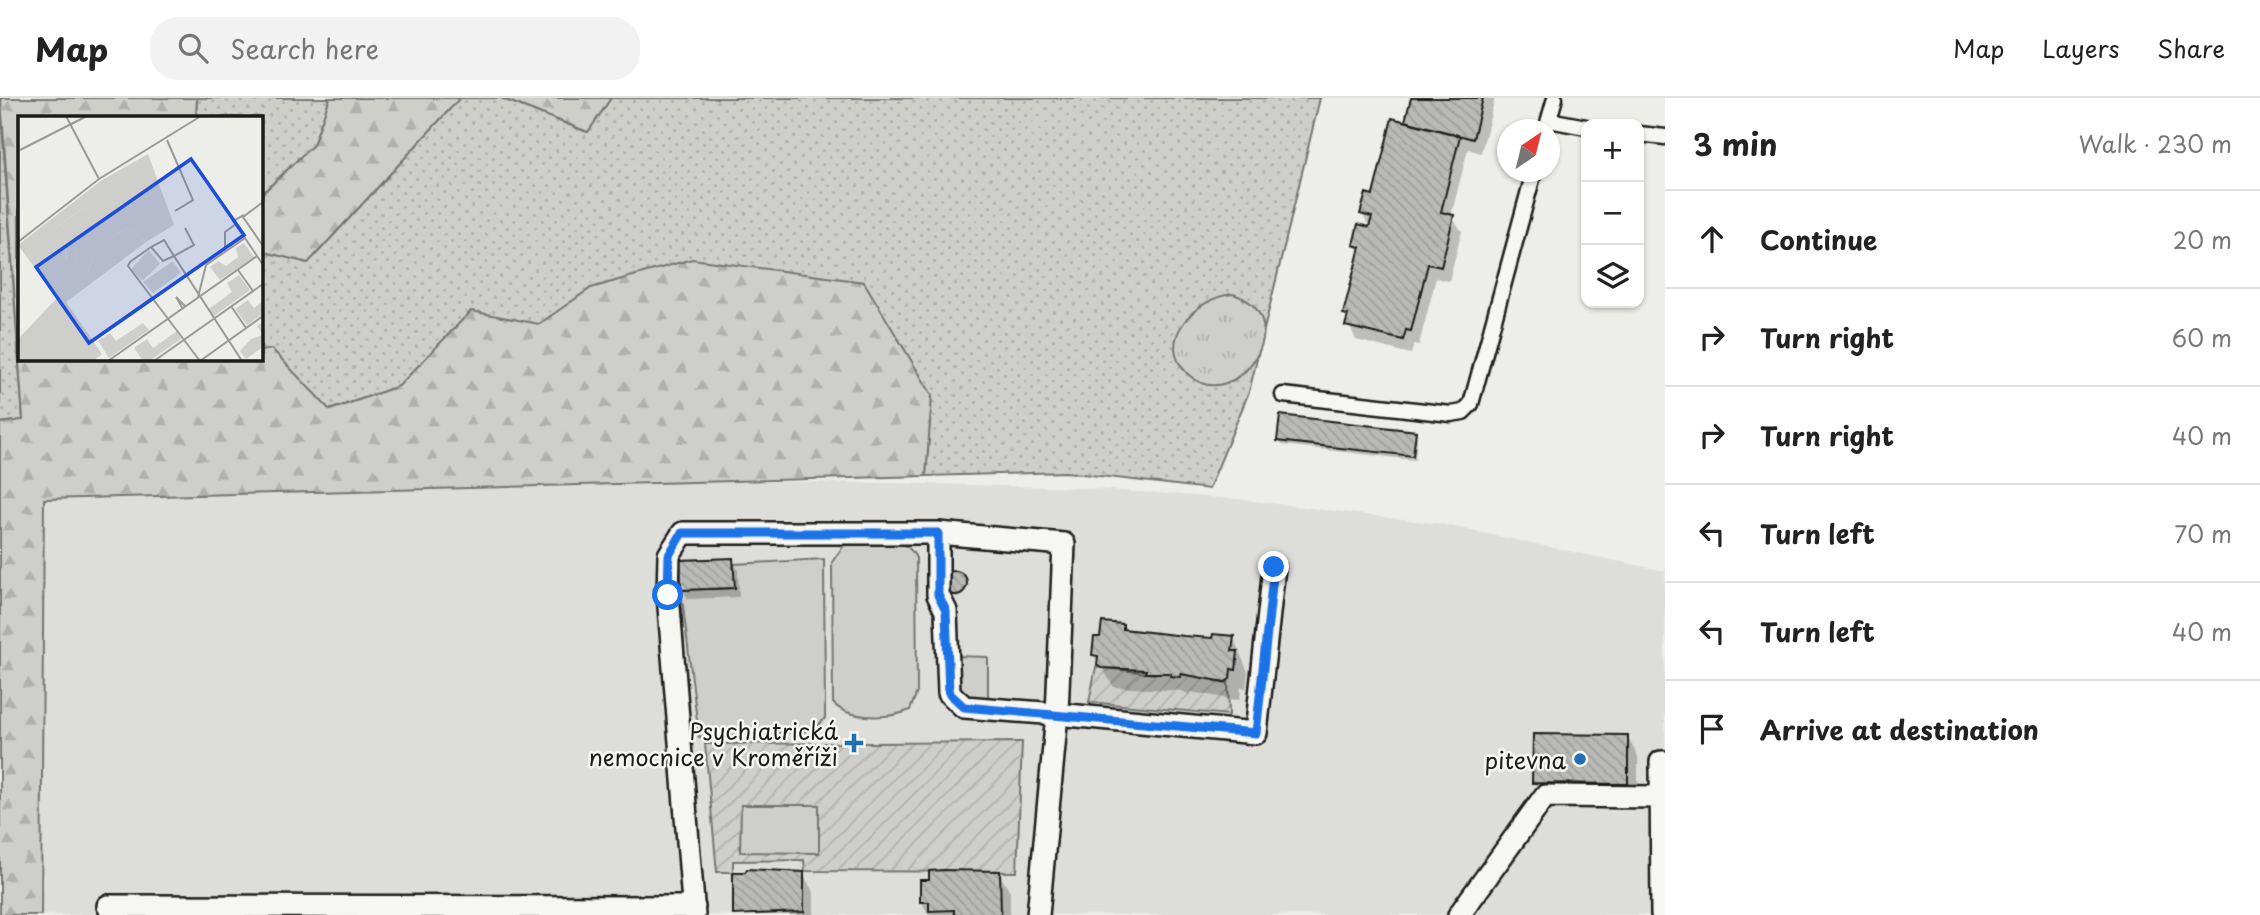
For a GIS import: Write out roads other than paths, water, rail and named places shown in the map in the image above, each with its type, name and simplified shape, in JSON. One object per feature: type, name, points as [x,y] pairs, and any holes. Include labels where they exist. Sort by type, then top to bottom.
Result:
[{"type":"street","points":[[108,906],[694,911],[668,595],[669,555],[682,533],[938,533],[1064,544],[1057,714],[1038,915]]},
{"type":"street","points":[[938,533],[938,595],[946,611],[949,693],[964,707],[1256,733],[1274,567]]},
{"type":"street","points":[[1662,915],[1661,762],[1665,762]]},
{"type":"street","points":[[1459,915],[1545,796],[1661,797]]},
{"type":"lane","points":[[1549,119],[1555,98]]},
{"type":"lane","points":[[1560,126],[1581,127]]},
{"type":"lane","points":[[1644,135],[1665,137]]},
{"type":"lane","points":[[1283,395],[1451,414],[1463,412],[1471,404],[1474,394],[1531,182]]},
{"type":"place","name":"Psychiatrická nemocnice v Kroměříži","points":[[854,743]]},
{"type":"place","name":"pitevna","points":[[1580,759]]}]
